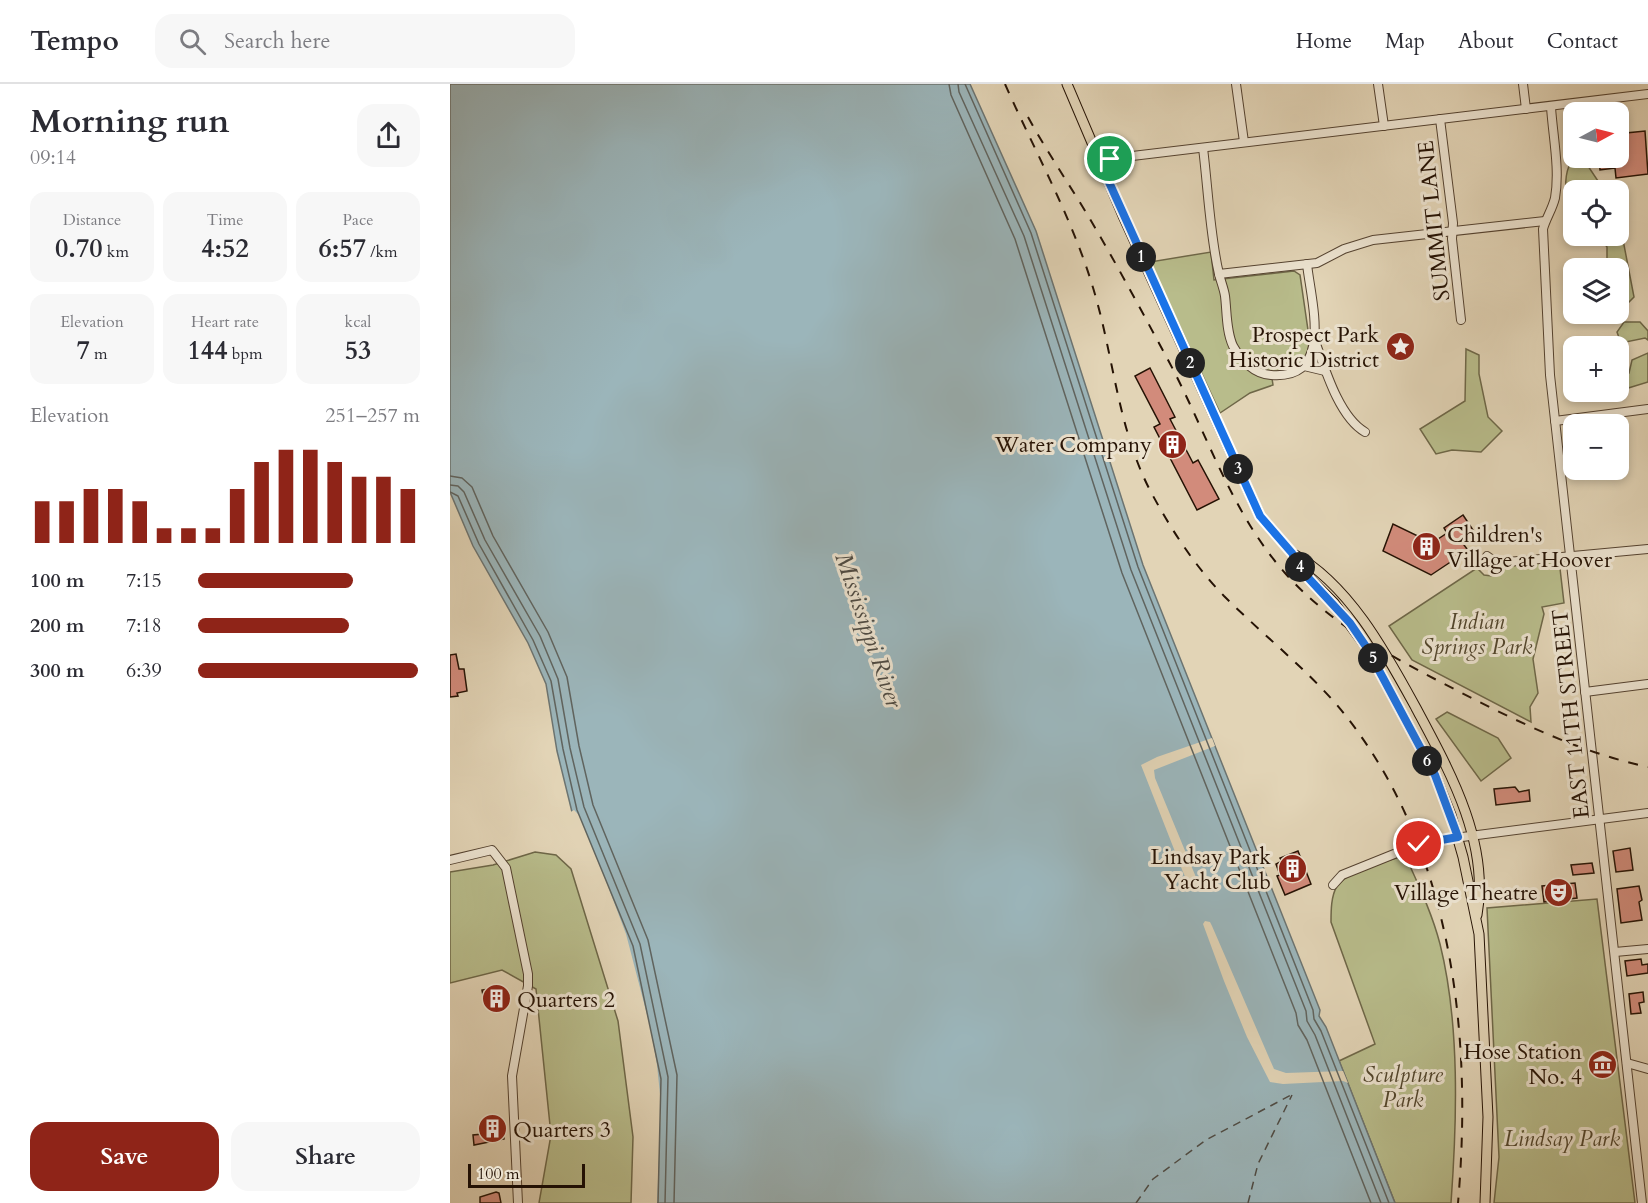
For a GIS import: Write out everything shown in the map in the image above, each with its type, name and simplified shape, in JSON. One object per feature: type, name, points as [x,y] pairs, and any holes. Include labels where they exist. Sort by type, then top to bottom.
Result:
[{"type":"main road","points":[[1067,84],[1260,516],[1292,553],[1301,570],[1334,603],[1367,648],[1435,775],[1458,837],[1471,900],[1477,917]]},
{"type":"main road","points":[[1292,553],[1307,561],[1354,609],[1391,662],[1446,765],[1472,835],[1479,877],[1480,899],[1477,917],[1487,1074],[1488,1164],[1485,1203]]},
{"type":"street","points":[[1236,84],[1244,142]]},
{"type":"street","points":[[1378,84],[1384,126]]},
{"type":"street","points":[[1523,84],[1526,109]]},
{"type":"street","points":[[1099,160],[1648,94]]},
{"type":"street","name":"EAST 11TH STREET","points":[[1551,107],[1556,173],[1555,196],[1543,229],[1550,375],[1642,1203]]},
{"type":"street","name":"SUMMIT LANE","points":[[1440,119],[1461,320]]},
{"type":"street","points":[[1203,148],[1219,274],[1225,295],[1229,330],[1238,354],[1246,363],[1267,375],[1291,374],[1304,366],[1311,356],[1315,341]]},
{"type":"street","points":[[1219,274],[1317,262],[1350,246],[1372,240],[1545,221]]},
{"type":"street","points":[[1307,264],[1315,341],[1325,371],[1352,422],[1365,432]]},
{"type":"street","points":[[1304,366],[1325,371]]},
{"type":"street","points":[[1555,421],[1648,409]]},
{"type":"street","points":[[1487,556],[1497,563],[1648,549]]},
{"type":"street","points":[[1585,692],[1648,684]]},
{"type":"street","points":[[1332,885],[1342,875],[1419,844],[1472,835],[1648,813]]},
{"type":"street","points":[[450,860],[492,850],[506,868],[528,974],[528,986],[512,1076],[518,1203]]},
{"type":"street","points":[[1615,952],[1648,949]]},
{"type":"street","points":[[1627,1063],[1648,1069]]},
{"type":"green space","points":[[1569,168],[1589,168],[1597,180],[1566,180]]},
{"type":"green space","points":[[1624,246],[1626,258],[1607,258],[1607,247]]},
{"type":"green space","points":[[1211,252],[1214,280],[1294,271],[1300,275],[1309,337],[1307,354],[1299,365],[1287,370],[1271,372],[1273,385],[1250,393],[1220,413],[1150,262]]},
{"type":"green space","points":[[1629,271],[1634,297],[1629,302]]},
{"type":"green space","points":[[1640,322],[1648,331],[1648,340],[1645,338],[1629,341],[1629,336],[1618,336],[1617,332],[1623,324]]},
{"type":"green space","points":[[1466,349],[1479,355],[1479,374],[1488,417],[1502,431],[1481,452],[1452,450],[1436,454],[1420,429],[1465,401]]},
{"type":"green space","points":[[1648,353],[1648,382],[1629,388],[1629,373],[1632,360]]},
{"type":"green space","name":"Indian Springs Park","points":[[1559,560],[1564,603],[1542,607],[1544,614],[1533,659],[1538,693],[1530,707],[1531,722],[1412,660],[1389,626],[1477,568],[1484,575],[1492,576],[1510,566]]},
{"type":"green space","points":[[1447,712],[1498,738],[1511,758],[1481,781],[1436,719]]},
{"type":"green space","points":[[535,852],[556,855],[571,869],[618,1021],[633,1137],[631,1203],[539,1203],[551,1135],[536,989],[502,970],[450,983],[450,872],[493,865]]},
{"type":"green space","name":"Sculpture Park","points":[[1405,855],[1437,932],[1451,1007],[1454,1039],[1455,1139],[1451,1203],[1395,1203],[1339,1061],[1375,1044],[1331,922],[1334,894],[1337,886],[1349,876]]},
{"type":"green space","name":"Lindsay Park","points":[[1597,899],[1635,1203],[1494,1203],[1499,1157],[1487,908]]},
{"type":"water","name":"Mississippi River","points":[[450,84],[970,84],[1036,231],[1143,565],[1320,1010],[1319,1016],[1326,1027],[1395,1203],[652,1203],[655,1080],[627,947],[572,812],[557,751],[546,684],[528,643],[473,546],[450,492]]},
{"type":"pier","points":[[1212,738],[1215,746],[1154,770],[1155,778],[1200,887],[1196,888],[1188,883],[1183,872],[1141,765]]},
{"type":"pier","points":[[574,810],[579,815],[626,934],[651,1030],[661,1104],[657,1203],[649,1203],[652,1080],[644,1042],[624,948],[569,813]]},
{"type":"pier","points":[[1205,921],[1210,922],[1212,926],[1274,1069],[1286,1073],[1343,1071],[1348,1083],[1343,1081],[1283,1084],[1270,1082],[1247,1037],[1224,981],[1203,924]]},
{"type":"building","points":[[1645,131],[1648,174],[1616,178],[1615,168],[1629,168],[1629,133]]},
{"type":"building","name":"Water Company","points":[[1150,368],[1175,417],[1170,419],[1193,463],[1198,460],[1219,499],[1197,510],[1154,427],[1160,424],[1135,376]]},
{"type":"building","name":"Children's Village at Hoover","points":[[1463,515],[1477,536],[1464,545],[1467,549],[1431,575],[1383,551],[1393,524],[1432,543],[1447,533],[1444,528]]},
{"type":"building","points":[[456,654],[459,669],[464,669],[467,691],[450,697],[450,655]]},
{"type":"building","points":[[1515,787],[1519,792],[1529,790],[1530,801],[1496,805],[1494,789]]},
{"type":"building","points":[[1630,848],[1633,870],[1616,872],[1613,851]]},
{"type":"building","name":"Lindsay Park Yacht Club","points":[[1298,851],[1311,884],[1285,895],[1277,876],[1280,875],[1276,864],[1282,861],[1280,858]]},
{"type":"building","points":[[1592,863],[1594,873],[1573,875],[1571,865]]},
{"type":"building","name":"Village Theatre","points":[[1575,883],[1577,898],[1544,902],[1542,886]]},
{"type":"building","points":[[1639,886],[1642,920],[1621,923],[1617,889]]},
{"type":"building","points":[[1641,959],[1642,965],[1648,964],[1648,973],[1627,976],[1625,961]]},
{"type":"building","name":"Quarters 2","points":[[501,987],[502,993],[505,992],[508,995],[509,1002],[485,1006],[482,990]]},
{"type":"building","points":[[1643,992],[1644,1002],[1639,1003],[1641,1013],[1631,1014],[1629,994]]},
{"type":"building","name":"Hose Station No. 4","points":[[1612,1058],[1613,1067],[1594,1069],[1593,1060]]},
{"type":"building","name":"Quarters 3","points":[[502,1121],[504,1139],[474,1145],[473,1135],[483,1134],[481,1124]]},
{"type":"building","points":[[499,1193],[501,1203],[480,1203],[480,1197]]},
{"type":"ferry route","points":[[1136,1203],[1153,1179],[1206,1140],[1293,1094]]},
{"type":"ferry route","points":[[1248,1203],[1258,1164],[1292,1095]]},
{"type":"railway","points":[[1005,84],[1065,212],[1085,264],[1101,316],[1131,445],[1152,494],[1185,548],[1213,585],[1337,705],[1376,759],[1407,816],[1430,877],[1446,941],[1457,1006],[1462,1072],[1462,1138],[1458,1203]]},
{"type":"railway","points":[[1028,117],[1097,232],[1147,322],[1181,385],[1220,469],[1249,523],[1266,549],[1303,592],[1343,625],[1387,653],[1502,713],[1573,744],[1622,761],[1648,767]]},
{"type":"place","name":"Prospect Park Historic District","points":[[1400,347]]},
{"type":"place","name":"Water Company","points":[[1173,444]]},
{"type":"place","name":"Children's Village at Hoover","points":[[1426,547]]},
{"type":"place","name":"Lindsay Park Yacht Club","points":[[1292,869]]},
{"type":"place","name":"Village Theatre","points":[[1559,892]]},
{"type":"place","name":"Quarters 2","points":[[496,999]]},
{"type":"place","name":"Hose Station No. 4","points":[[1603,1064]]},
{"type":"place","name":"Quarters 3","points":[[492,1129]]},
{"type":"route","points":[[1110,159],[1099,160],[1260,516],[1292,553],[1301,570],[1334,603],[1367,648],[1435,775],[1458,837],[1419,844]]}]
